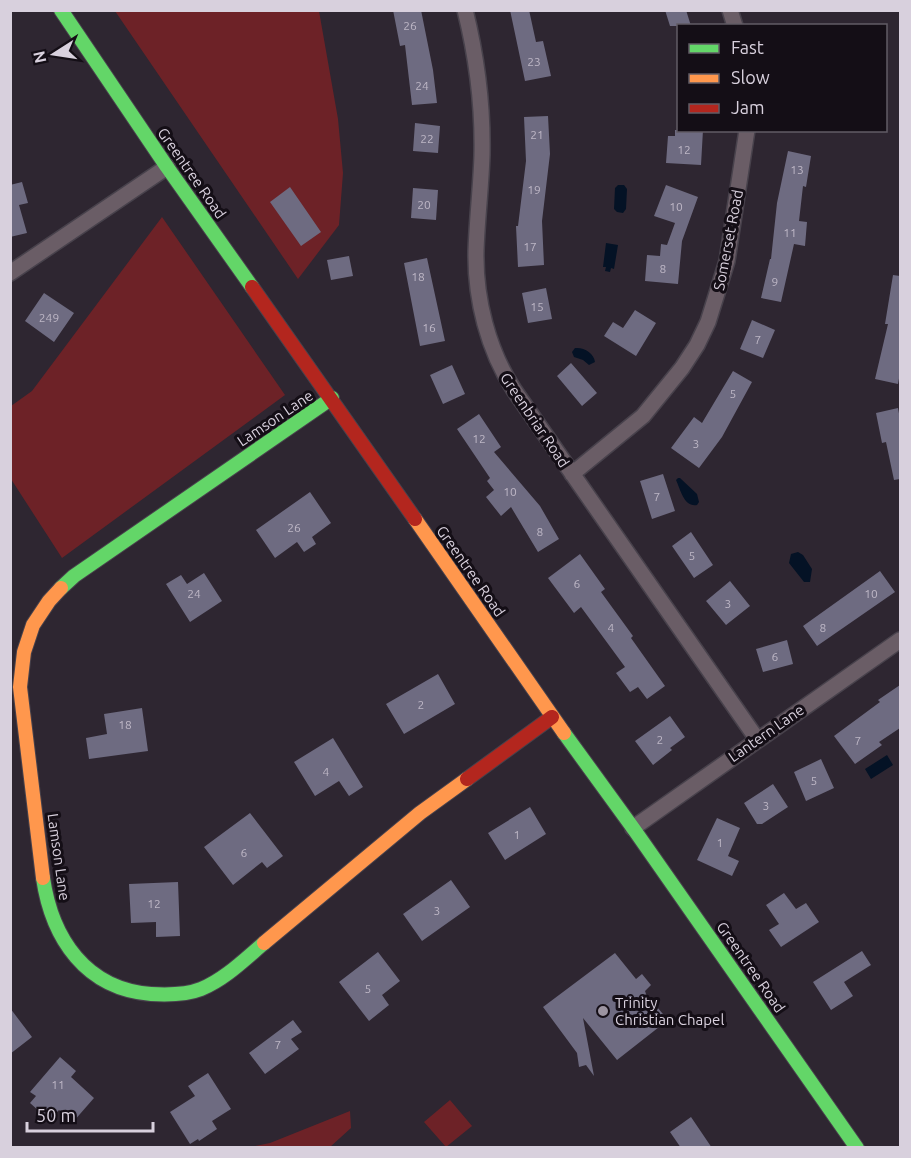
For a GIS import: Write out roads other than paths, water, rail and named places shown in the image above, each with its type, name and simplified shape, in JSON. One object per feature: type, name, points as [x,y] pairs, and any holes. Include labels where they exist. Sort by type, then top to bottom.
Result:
[{"type":"street","name":"Greentree Road","points":[[60,10],[167,167],[332,398],[552,717],[858,1148]]},
{"type":"street","name":"Greenbriar Road","points":[[465,10],[474,48],[481,106],[482,155],[476,253],[479,290],[488,332],[502,371],[757,739]]},
{"type":"street","name":"Somerset Road","points":[[572,474],[643,416],[676,377],[697,345],[708,322],[727,261],[747,132]]},
{"type":"street","points":[[10,273],[167,167]]},
{"type":"street","name":"Lamson Lane","points":[[332,398],[74,576],[51,596],[36,618],[26,640],[21,664],[20,687],[46,895],[62,940],[76,960],[95,976],[115,988],[140,995],[166,995],[193,991],[220,980],[420,813],[552,717]]},
{"type":"street","name":"Lantern Lane","points":[[633,828],[900,640]]},
{"type":"water","points":[[618,185],[624,185],[627,189],[626,209],[623,213],[614,209],[615,188]]},
{"type":"water","points":[[606,243],[618,245],[614,269],[611,268],[610,272],[605,271],[606,267],[603,267]]},
{"type":"water","points":[[575,348],[588,351],[595,362],[589,365],[574,357],[572,352]]},
{"type":"water","points":[[678,478],[697,494],[699,502],[697,505],[686,501],[676,480]]},
{"type":"water","points":[[798,552],[803,555],[812,569],[810,582],[804,582],[789,563],[791,554]]},
{"type":"water","points":[[887,755],[893,765],[871,779],[865,769]]},
{"type":"place","name":"Trinity Christian Chapel","points":[[603,1011]]}]
